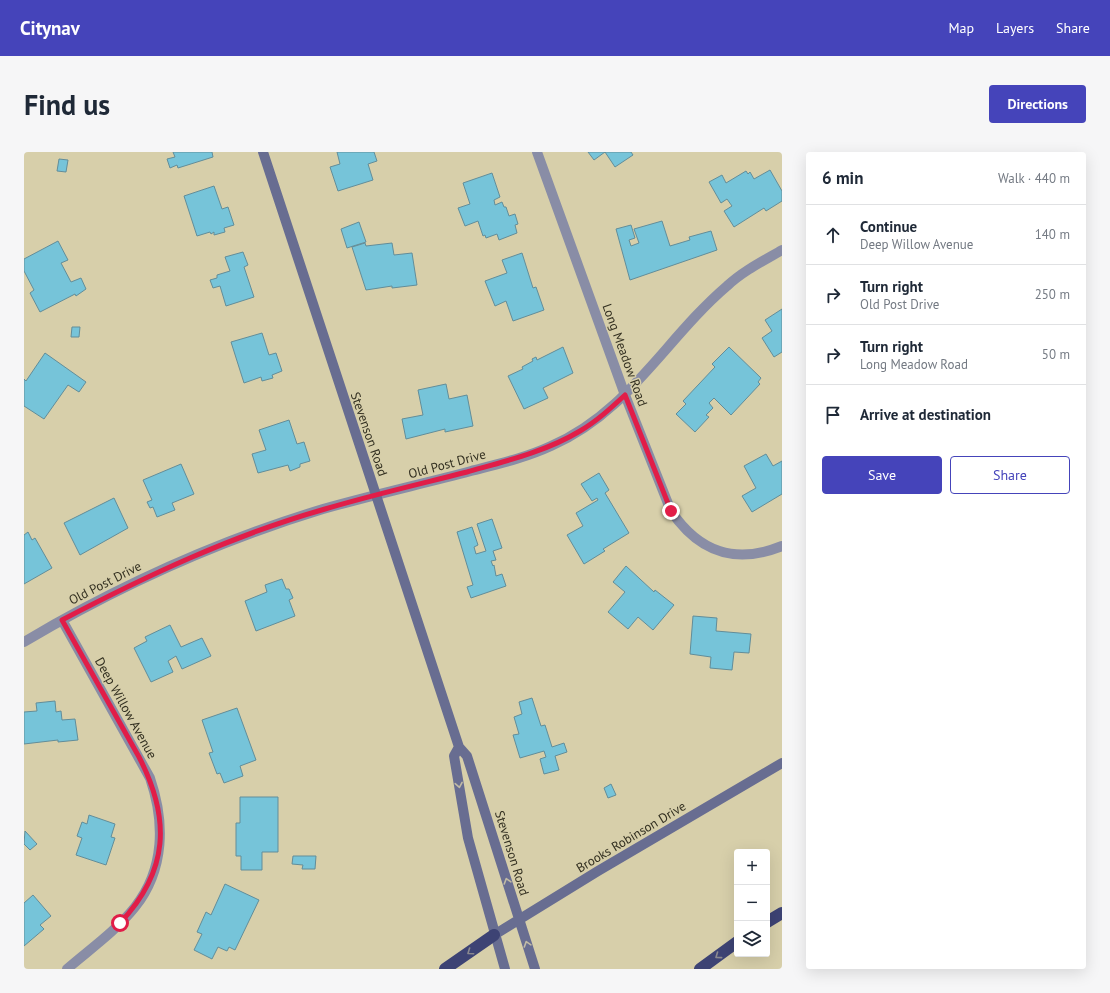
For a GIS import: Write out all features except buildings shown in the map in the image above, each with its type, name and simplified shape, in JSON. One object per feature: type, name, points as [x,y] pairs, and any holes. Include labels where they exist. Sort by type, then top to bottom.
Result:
[{"type":"highway","points":[[768,921],[782,912]]},
{"type":"highway","points":[[445,969],[494,935]]},
{"type":"highway","points":[[700,969],[734,944]]},
{"type":"main road","name":"Stevenson Road","points":[[263,152],[459,747],[467,756],[535,969]]},
{"type":"main road","name":"Stevenson Road","points":[[459,747],[454,756],[468,838],[494,935],[505,969]]},
{"type":"main road","name":"Brooks Robinson Drive","points":[[494,935],[518,919],[782,763]]},
{"type":"street","name":"Long Meadow Road","points":[[537,152],[625,395],[671,511],[683,528],[699,542],[714,550],[733,554],[753,554],[768,552],[782,546]]},
{"type":"street","name":"Old Post Drive","points":[[24,642],[62,620],[144,577],[260,530],[324,509],[514,460],[550,447],[580,431],[603,416],[625,395],[701,311],[728,285],[751,268],[782,250]]},
{"type":"street","name":"Deep Willow Avenue","points":[[62,620],[150,778],[158,801],[160,822],[160,844],[156,868],[136,906],[120,923],[67,969]]},
{"type":"route","points":[[120,923],[136,906],[147,888],[156,868],[160,844],[158,801],[150,778],[139,757],[62,620],[144,577],[260,530],[324,509],[514,460],[550,447],[580,431],[603,416],[625,395],[671,511]]}]
